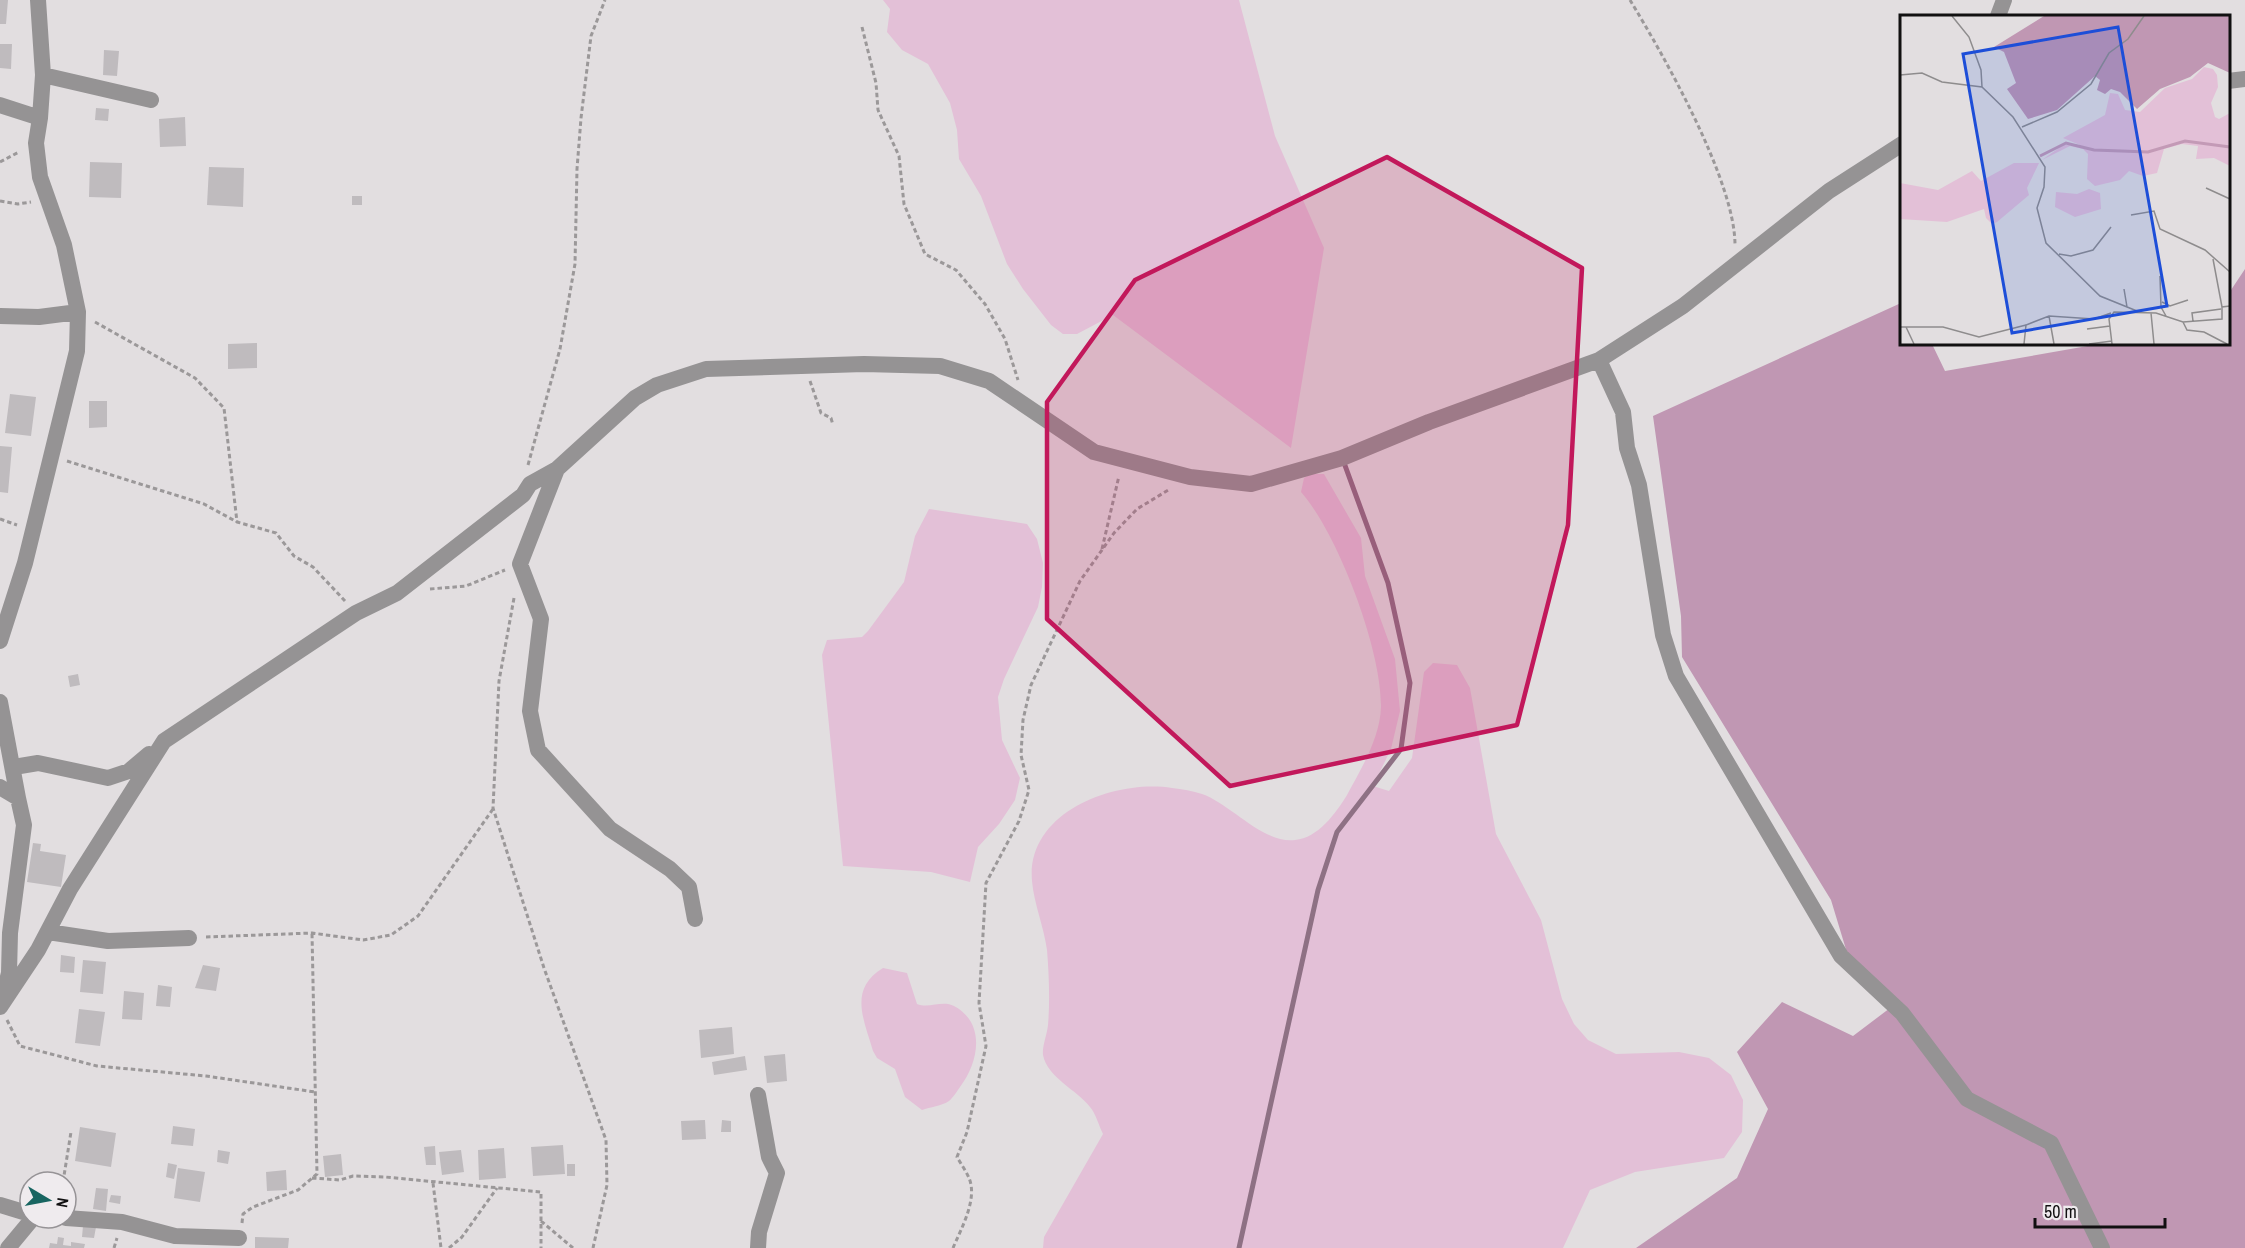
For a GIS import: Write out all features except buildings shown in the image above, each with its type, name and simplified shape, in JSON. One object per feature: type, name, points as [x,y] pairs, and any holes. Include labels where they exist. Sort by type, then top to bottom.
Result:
[{"type":"street","points":[[0,641],[25,563],[77,351],[78,312],[64,245],[40,177],[36,143],[43,75],[38,0]]},
{"type":"street","points":[[1998,15],[2004,0]]},
{"type":"street","points":[[43,75],[151,100]]},
{"type":"street","points":[[2230,81],[2245,79]]},
{"type":"street","points":[[0,105],[40,118]]},
{"type":"street","points":[[14,767],[38,763],[108,778],[129,771],[164,741],[356,613],[397,592],[523,495],[530,484],[558,469],[635,398],[657,385],[706,369],[864,364],[940,366],[989,381],[1094,452],[1190,477],[1251,484],[1342,459],[1429,422],[1599,360],[1683,306],[1735,268],[1829,190],[1900,145]]},
{"type":"street","points":[[0,316],[39,317],[78,312]]},
{"type":"street","points":[[1599,360],[1623,412],[1627,448],[1639,485],[1663,635],[1676,676],[1841,956],[1902,1012],[1966,1099],[2051,1143],[2102,1248]]},
{"type":"street","points":[[558,469],[520,564],[541,619],[530,711],[538,750],[610,829],[670,869],[689,887],[695,919]]},
{"type":"street","points":[[0,702],[24,825],[10,933],[9,973],[0,1007]]},
{"type":"street","points":[[0,1007],[48,932],[70,889],[164,741]]},
{"type":"street","points":[[0,787],[18,798]]},
{"type":"street","points":[[48,932],[108,942],[189,938]]},
{"type":"street","points":[[758,1095],[770,1157],[777,1173],[759,1232],[758,1248]]},
{"type":"street","points":[[0,1205],[18,1210]]},
{"type":"street","points":[[78,1219],[122,1222],[175,1236],[238,1238]]},
{"type":"street","points":[[8,1248],[23,1230]]},
{"type":"path","points":[[530,484],[526,472],[560,349],[575,264],[577,169],[591,36],[605,0]]},
{"type":"path","points":[[1630,0],[1683,94],[1712,161],[1735,235],[1735,268]]},
{"type":"path","points":[[862,27],[876,83],[878,110],[899,156],[904,204],[926,254],[956,270],[985,304],[1005,339],[1029,410]]},
{"type":"path","points":[[0,162],[36,143]]},
{"type":"path","points":[[0,201],[18,204],[36,201],[46,196]]},
{"type":"path","points":[[78,312],[195,378],[224,408],[237,522]]},
{"type":"path","points":[[812,367],[809,381],[816,401],[821,413],[831,418],[833,425]]},
{"type":"path","points":[[50,455],[204,504],[237,522],[276,533],[294,556],[313,567],[356,613]]},
{"type":"path","points":[[1102,550],[1117,481],[1126,460]]},
{"type":"path","points":[[953,1248],[964,1222],[971,1193],[970,1180],[957,1157],[968,1132],[986,1046],[980,1003],[986,883],[1019,821],[1029,790],[1021,755],[1023,720],[1031,685],[1080,581],[1102,550],[1137,508],[1190,477]]},
{"type":"path","points":[[397,592],[466,586],[520,564]]},
{"type":"path","points":[[520,564],[499,681],[493,808],[544,968],[606,1140],[607,1185],[593,1248]]},
{"type":"path","points":[[189,938],[312,933],[363,940],[390,935],[418,916],[493,808]]},
{"type":"path","points":[[238,1238],[243,1214],[253,1207],[298,1190],[317,1174],[312,933]]},
{"type":"path","points":[[0,1007],[20,1046],[97,1066],[206,1076],[315,1092]]},
{"type":"path","points":[[65,1170],[71,1132]]},
{"type":"path","points":[[312,1178],[340,1180],[353,1176],[385,1177],[541,1192],[541,1248]]},
{"type":"path","points":[[433,1183],[441,1248]]},
{"type":"path","points":[[449,1248],[462,1237],[497,1188]]},
{"type":"path","points":[[541,1221],[573,1248]]},
{"type":"highlighted area","points":[[1387,157],[1582,268],[1568,525],[1517,725],[1230,786],[1047,619],[1047,402],[1135,280]]},
{"type":"shaded area","points":[[883,0],[1239,0],[1275,136],[1324,248],[1291,448],[1113,315],[1077,334],[1063,334],[1051,325],[1007,264],[981,196],[959,159],[957,130],[950,103],[928,64],[902,50],[887,32],[890,9]]},
{"type":"shaded area","points":[[2245,269],[2245,1248],[1636,1248],[1737,1178],[1768,1109],[1737,1052],[1782,1002],[1853,1036],[1898,1002],[1848,956],[1831,900],[1682,657],[1681,616],[1653,416],[1900,303],[1900,345],[1932,345],[1945,371],[2093,345],[2230,345],[2230,292]]},
{"type":"shaded area","points":[[1310,474],[1324,474],[1361,538],[1365,576],[1395,659],[1400,711],[1391,749],[1373,786],[1389,791],[1412,758],[1424,672],[1433,663],[1457,665],[1470,688],[1496,834],[1541,920],[1562,999],[1574,1024],[1588,1040],[1616,1054],[1679,1052],[1709,1058],[1731,1075],[1743,1100],[1742,1132],[1724,1158],[1635,1172],[1590,1190],[1563,1248],[1043,1248],[1044,1237],[1103,1134],[1090,1107],[1056,1077],[1043,1055],[1049,1016],[1048,959],[1032,881],[1034,857],[1043,836],[1059,818],[1079,805],[1102,795],[1126,789],[1150,787],[1180,789],[1202,794],[1271,836],[1283,840],[1303,838],[1319,830],[1337,809],[1358,775],[1373,742],[1381,707],[1374,655],[1366,625],[1343,563],[1315,511],[1301,492],[1304,478]]},
{"type":"shaded area","points":[[929,509],[1027,524],[1037,539],[1043,563],[1038,607],[1004,679],[998,697],[1002,740],[1020,778],[1015,800],[999,824],[978,847],[970,882],[931,872],[843,866],[822,655],[827,640],[862,637],[904,582],[915,536]]},
{"type":"shaded area","points":[[883,968],[907,973],[917,1004],[926,1006],[949,1004],[964,1013],[971,1022],[976,1044],[972,1066],[967,1077],[946,1103],[922,1110],[905,1097],[895,1069],[877,1058],[873,1051],[863,1017],[862,995],[865,985],[872,976]]},
{"type":"waterway","points":[[1239,1248],[1318,890],[1337,832],[1401,749],[1410,683],[1388,583],[1343,460]]}]
